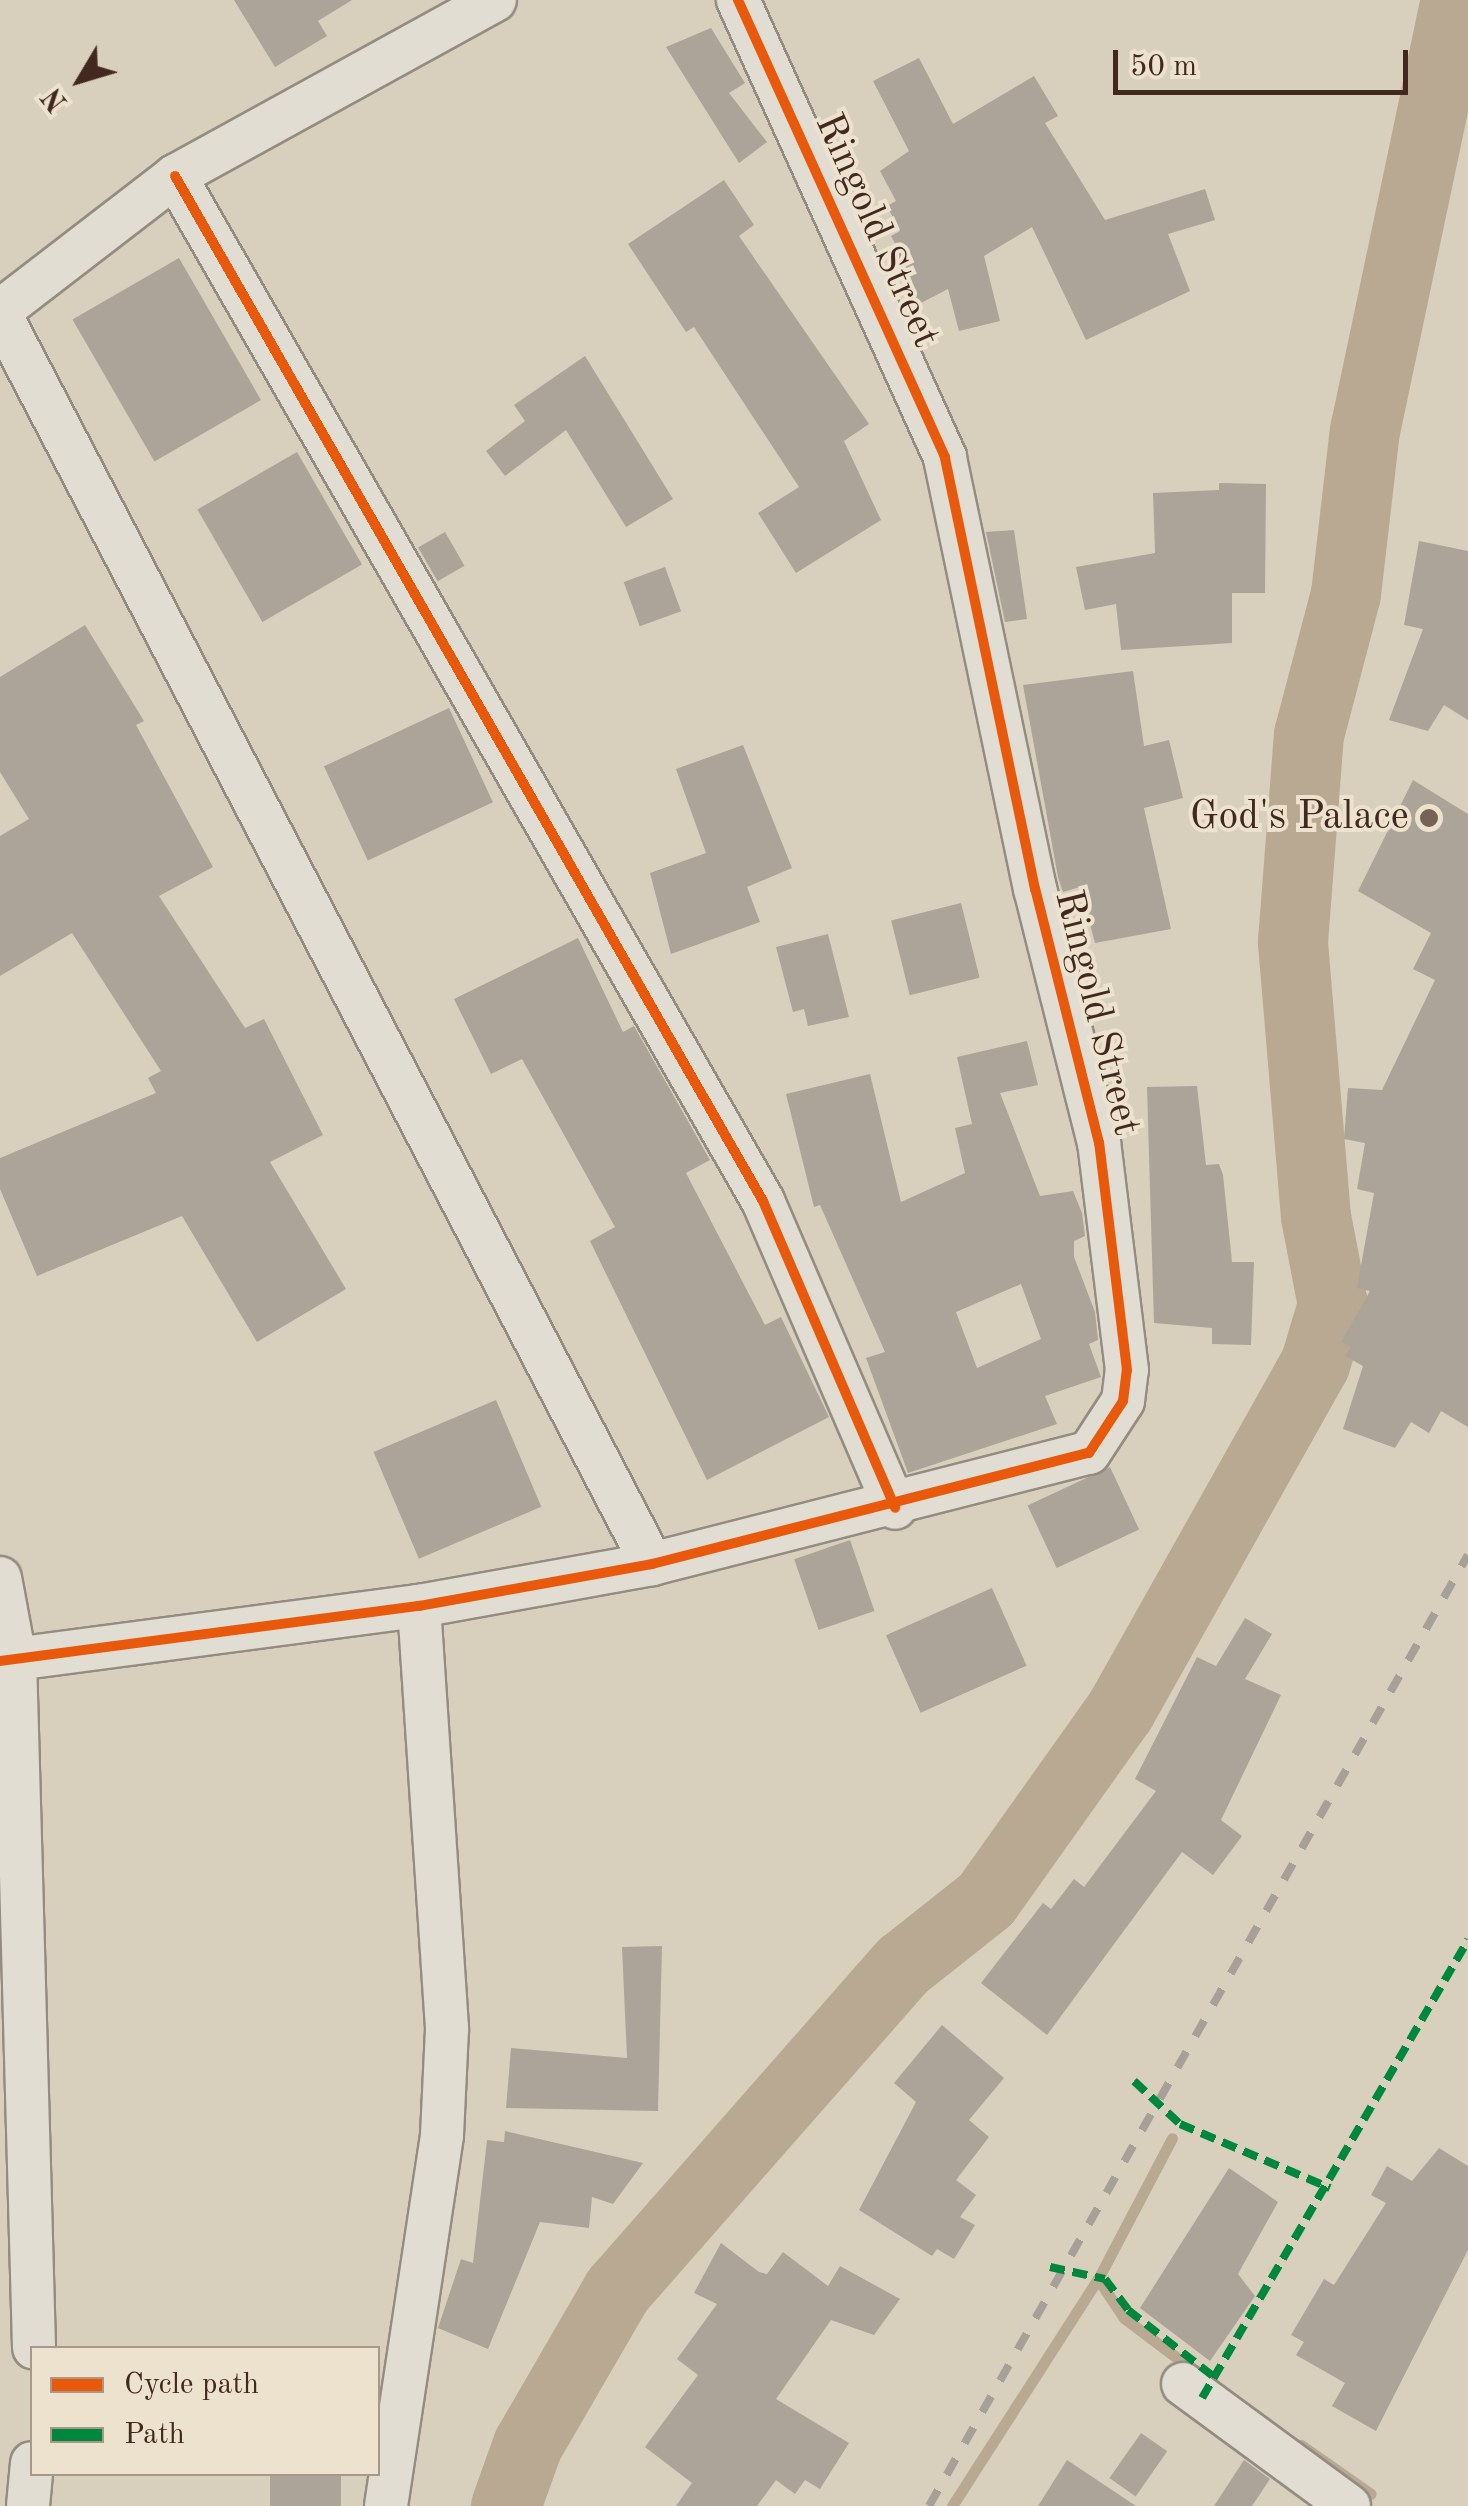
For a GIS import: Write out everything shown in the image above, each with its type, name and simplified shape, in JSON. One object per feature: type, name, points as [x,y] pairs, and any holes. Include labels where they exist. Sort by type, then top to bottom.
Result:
[{"type":"street","points":[[495,0],[176,176],[0,312],[652,1564]]},
{"type":"street","name":"Ringold Street","points":[[7,1660],[419,1606],[652,1564],[895,1508],[1090,1453],[1123,1401],[1127,1370],[1099,1144],[1034,889],[945,457],[738,0]]},
{"type":"street","points":[[176,176],[764,1200],[895,1508]]},
{"type":"street","points":[[0,1578],[7,1660],[34,2346]]},
{"type":"street","points":[[386,2506],[442,2135],[447,2028],[419,1606]]},
{"type":"street","points":[[1183,2384],[1349,2506]]},
{"type":"street","points":[[28,2506],[31,2476]]},
{"type":"building","points":[[234,0],[352,0],[318,21],[327,36],[275,67]]},
{"type":"building","points":[[711,28],[745,83],[729,93],[767,142],[739,163],[666,47]]},
{"type":"building","points":[[919,58],[953,124],[1034,76],[1058,116],[1045,123],[1105,220],[1205,189],[1215,220],[1168,234],[1190,291],[1086,340],[1032,227],[984,256],[1000,321],[959,331],[948,289],[917,305],[892,255],[899,251],[891,236],[900,231],[887,206],[896,201],[880,171],[909,151],[873,81]]},
{"type":"building","points":[[724,180],[754,225],[739,236],[869,424],[844,441],[881,520],[796,573],[758,513],[799,487],[694,327],[686,332],[628,244]]},
{"type":"building","points":[[179,258],[261,400],[154,462],[72,320]]},
{"type":"building","points":[[585,356],[673,499],[626,527],[566,430],[505,476],[486,451],[525,421],[514,405]]},
{"type":"building","points":[[297,452],[362,565],[262,622],[197,510]]},
{"type":"building","points":[[1219,483],[1266,484],[1265,593],[1232,593],[1232,643],[1121,650],[1116,604],[1085,610],[1076,567],[1155,553],[1153,493],[1219,490]]},
{"type":"building","points":[[1014,530],[1027,619],[1005,622],[986,532]]},
{"type":"building","points":[[445,532],[464,566],[438,581],[418,548]]},
{"type":"building","points":[[1419,541],[1468,551],[1468,720],[1444,705],[1428,731],[1389,720],[1423,629],[1404,625]]},
{"type":"building","points":[[665,567],[681,611],[640,626],[624,582]]},
{"type":"building","points":[[85,625],[144,721],[136,725],[213,867],[159,896],[245,1028],[264,1019],[323,1135],[270,1162],[346,1289],[257,1342],[182,1216],[37,1276],[0,1189],[0,1158],[156,1093],[148,1078],[161,1071],[72,933],[0,976],[0,836],[29,819],[0,772],[0,677]]},
{"type":"building","points":[[1133,671],[1144,746],[1169,740],[1183,798],[1144,808],[1171,929],[1095,943],[1080,887],[1063,892],[1058,877],[1023,685]]},
{"type":"building","points":[[449,708],[493,802],[368,861],[324,766]]},
{"type":"building","points":[[743,745],[792,868],[747,887],[760,922],[671,954],[650,873],[706,853],[676,769]]},
{"type":"building","points":[[1413,780],[1468,814],[1468,1427],[1441,1411],[1429,1433],[1411,1422],[1395,1448],[1343,1429],[1363,1366],[1345,1356],[1351,1347],[1341,1342],[1370,1291],[1357,1288],[1374,1193],[1357,1189],[1365,1143],[1344,1139],[1348,1088],[1382,1090],[1435,980],[1413,969],[1431,933],[1358,891]]},
{"type":"building","points":[[961,903],[980,978],[910,995],[891,920]]},
{"type":"building","points":[[828,934],[849,1017],[808,1026],[804,1009],[793,1012],[776,947]]},
{"type":"building","points":[[578,938],[623,1032],[634,1026],[710,1160],[686,1173],[765,1325],[781,1317],[829,1417],[707,1480],[590,1241],[615,1227],[522,1059],[491,1074],[454,999]]},
{"type":"building","points":[[1027,1041],[1038,1085],[1000,1093],[1040,1196],[1073,1191],[1082,1213],[1085,1236],[1074,1241],[1074,1257],[1095,1312],[1098,1340],[1089,1344],[1101,1377],[1045,1396],[1057,1424],[908,1473],[866,1358],[885,1352],[820,1205],[814,1207],[786,1094],[870,1074],[901,1202],[965,1173],[955,1128],[972,1124],[957,1057]],"holes":[[[1021,1284],[1041,1339],[977,1368],[956,1312]]]},
{"type":"building","points":[[1197,1086],[1206,1165],[1219,1164],[1223,1175],[1232,1262],[1254,1262],[1251,1345],[1212,1344],[1212,1328],[1154,1323],[1147,1087]]},
{"type":"building","points":[[496,1400],[541,1507],[419,1559],[374,1452]]},
{"type":"building","points":[[1110,1467],[1139,1530],[1057,1568],[1028,1505]]},
{"type":"building","points":[[850,1540],[874,1611],[819,1630],[794,1559]]},
{"type":"building","points":[[992,1588],[1027,1666],[921,1713],[886,1635]]},
{"type":"building","points":[[1245,1618],[1272,1634],[1245,1679],[1281,1695],[1221,1820],[1242,1836],[1213,1875],[1182,1852],[1047,2035],[981,1983],[1043,1903],[1051,1909],[1074,1879],[1084,1887],[1156,1791],[1135,1779],[1197,1657],[1216,1666]]},
{"type":"building","points":[[662,1946],[658,2111],[506,2108],[511,2048],[627,2058],[622,1947]]},
{"type":"building","points":[[942,2025],[1004,2078],[969,2120],[989,2137],[956,2180],[976,2195],[960,2217],[975,2225],[954,2259],[937,2249],[932,2256],[859,2210],[916,2102],[894,2083]]},
{"type":"building","points":[[505,2131],[643,2163],[613,2204],[592,2197],[589,2228],[540,2222],[488,2349],[438,2328],[461,2259],[473,2263],[487,2140],[504,2142]]},
{"type":"building","points":[[1439,2148],[1468,2166],[1468,2250],[1376,2431],[1332,2406],[1345,2383],[1296,2355],[1304,2342],[1291,2335],[1324,2279],[1334,2285],[1386,2203],[1371,2195],[1387,2166],[1412,2181]]},
{"type":"building","points":[[1229,2168],[1278,2202],[1238,2274],[1255,2296],[1210,2361],[1140,2308]]},
{"type":"building","points":[[721,2243],[759,2272],[767,2274],[783,2252],[828,2286],[840,2266],[900,2299],[874,2335],[831,2320],[776,2399],[849,2443],[820,2489],[805,2480],[795,2494],[776,2480],[757,2506],[676,2506],[692,2483],[645,2447],[698,2375],[677,2359],[717,2304],[694,2293]]},
{"type":"building","points":[[1141,2433],[1167,2451],[1136,2496],[1109,2478]]},
{"type":"building","points":[[1067,2460],[1136,2506],[1038,2506]]},
{"type":"building","points":[[1244,2460],[1270,2479],[1252,2506],[1214,2506]]},
{"type":"building","points":[[270,2476],[341,2476],[341,2506],[270,2506]]},
{"type":"waterway","points":[[506,2506],[528,2445],[618,2290],[904,1965],[986,1900],[1121,1710],[1315,1365],[1333,1305],[1316,1217],[1293,942],[1309,735],[1346,594],[1365,431],[1456,0]]},
{"type":"waterway","points":[[952,2506],[1098,2279],[1172,2138]]},
{"type":"waterway","points":[[1098,2279],[1124,2318],[1193,2370]]},
{"type":"waterway","points":[[1301,2445],[1371,2494]]},
{"type":"railway","points":[[929,2506],[1468,1555]]},
{"type":"marked path","points":[[1202,2398],[1468,1940]]},
{"type":"marked path","points":[[1134,2081],[1180,2124],[1330,2188]]},
{"type":"marked path","points":[[1050,2267],[1105,2279],[1128,2310],[1214,2377]]},
{"type":"cycle path","points":[[0,1661],[419,1606],[652,1564],[1089,1453],[1123,1401],[1127,1370],[1099,1143],[1035,889],[945,457],[738,0]]},
{"type":"cycle path","points":[[175,176],[763,1201],[895,1508]]},
{"type":"place","name":"God's Palace","points":[[1429,818]]}]
